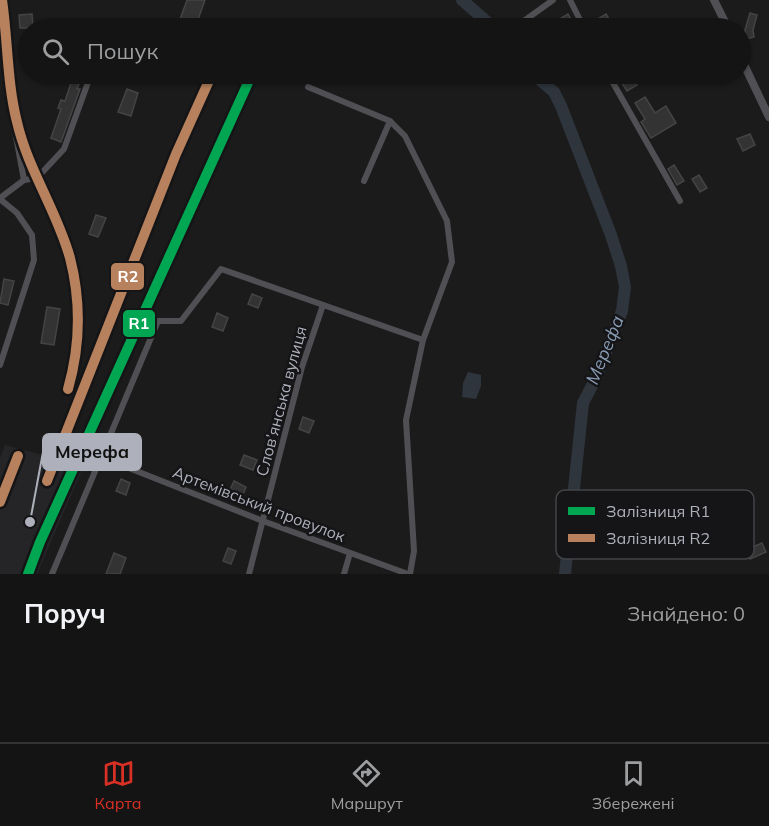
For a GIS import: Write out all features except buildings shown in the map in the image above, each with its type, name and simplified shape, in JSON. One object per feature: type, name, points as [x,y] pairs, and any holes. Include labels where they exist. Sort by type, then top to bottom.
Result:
[{"type":"street","points":[[527,18],[553,0]]},
{"type":"street","points":[[570,0],[579,18]]},
{"type":"street","points":[[714,0],[723,18]]},
{"type":"street","points":[[0,24],[11,110],[24,180]]},
{"type":"street","points":[[751,78],[769,117]]},
{"type":"street","points":[[0,365],[34,260],[32,235],[17,213],[0,198],[24,180],[37,178],[64,149],[87,84]]},
{"type":"street","points":[[614,84],[680,201]]},
{"type":"street","points":[[308,87],[390,121],[405,136],[447,221],[452,262],[423,340],[406,420],[414,551],[409,574]]},
{"type":"street","points":[[364,181],[390,121]]},
{"type":"street","points":[[51,574],[158,321],[181,321],[221,269],[423,340]]},
{"type":"street","name":"Слов’янська вулиця","points":[[249,574],[302,367],[323,305]]},
{"type":"street","name":"Артемівський провулок","points":[[101,457],[263,521],[409,574]]},
{"type":"street","points":[[344,574],[350,553]]},
{"type":"shaded area","points":[[468,372],[481,375],[481,386],[476,399],[462,397],[463,383]]},
{"type":"shaded area","points":[[5,445],[42,455],[82,470],[37,574],[0,574],[0,458]]},
{"type":"waterway","name":"Мерефа","points":[[462,0],[483,18]]},
{"type":"waterway","name":"Мерефа","points":[[545,84],[554,92],[561,106],[611,235],[625,287],[622,311],[596,378],[583,403],[574,490]]},
{"type":"waterway","name":"Мерефа","points":[[565,574],[567,559]]},
{"type":"rail line","name":"R2","points":[[2,0],[11,92],[17,122],[28,157],[58,224],[74,274],[78,324],[75,357],[68,389]]},
{"type":"rail line","name":"R2","points":[[47,481],[176,154],[208,84]]},
{"type":"rail line","name":"R1","points":[[28,574],[40,542],[247,84]]},
{"type":"rail line","name":"R2","points":[[0,502],[18,456]]},
{"type":"place","name":"Мерефа","points":[[30,522]]}]
